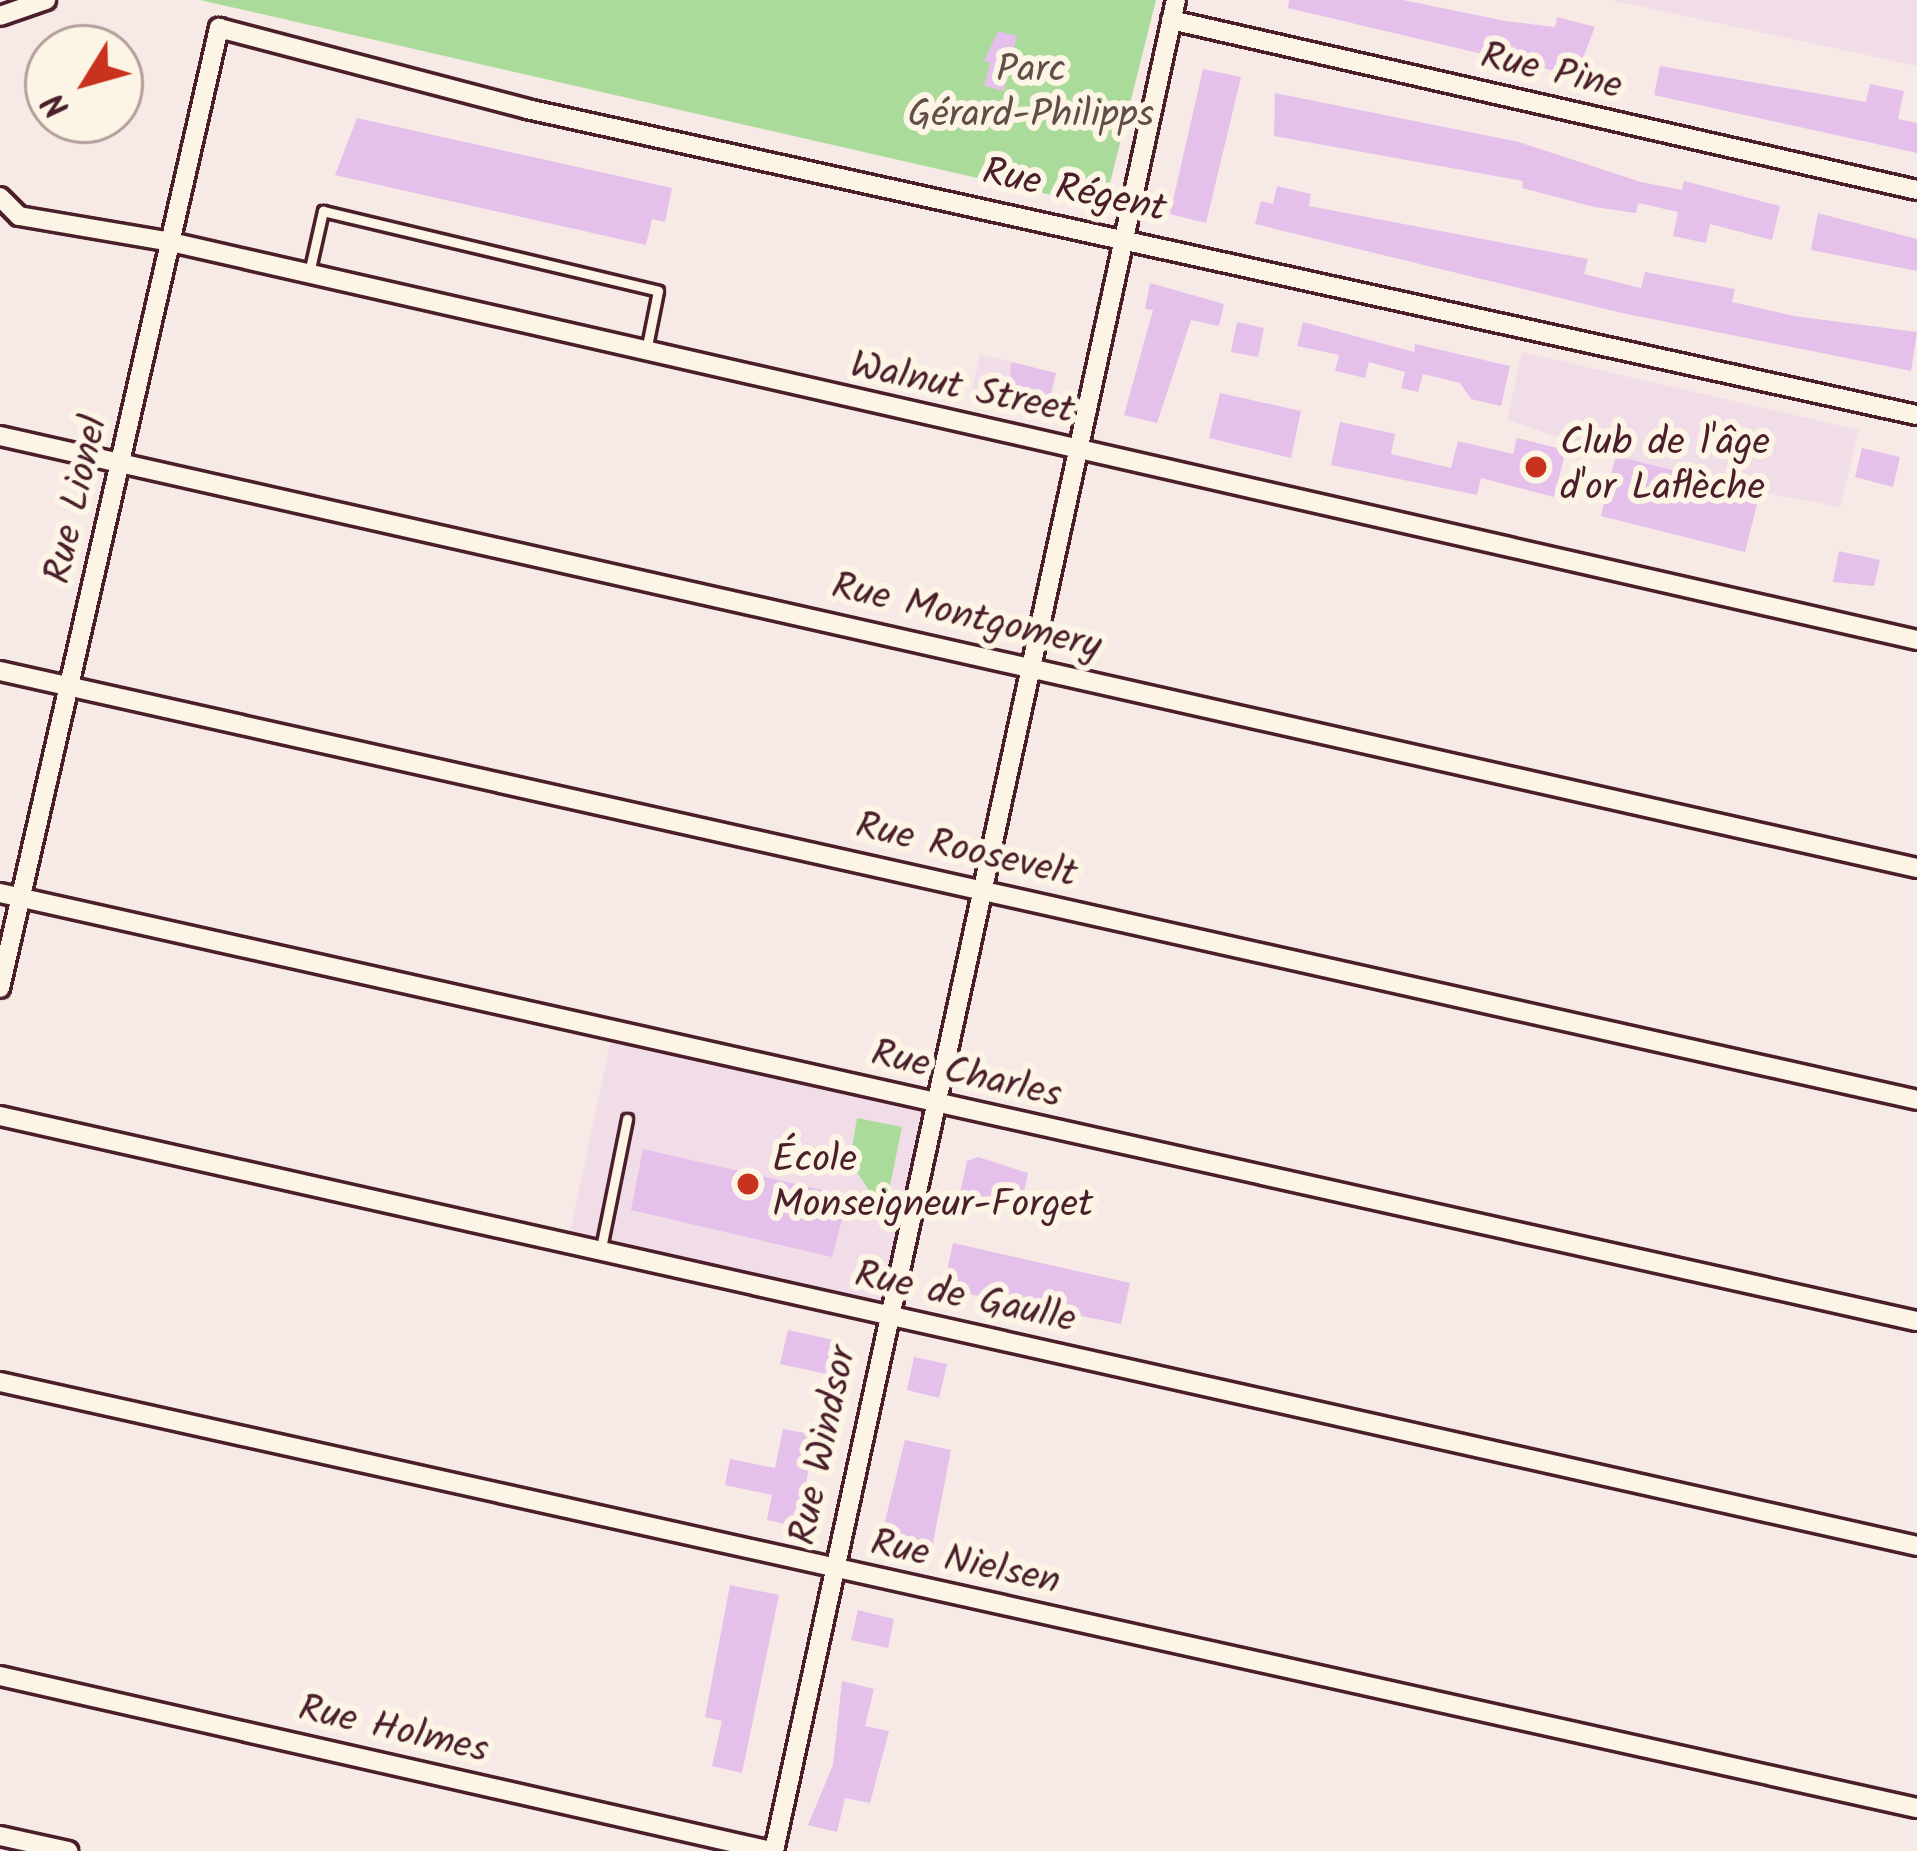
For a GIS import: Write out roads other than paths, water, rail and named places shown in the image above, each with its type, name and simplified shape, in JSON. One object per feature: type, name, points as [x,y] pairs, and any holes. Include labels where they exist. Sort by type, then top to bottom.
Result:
[{"type":"street","points":[[0,16],[46,0]]},
{"type":"street","name":"Rue Pine","points":[[1173,10],[1917,190]]},
{"type":"street","name":"Rue Windsor","points":[[772,1851],[977,889],[1173,10]]},
{"type":"street","name":"Rue Régent","points":[[220,28],[527,110],[1123,236],[1917,415]]},
{"type":"street","name":"Rue Lionel","points":[[0,988],[220,28]]},
{"type":"street","name":"Walnut Street","points":[[0,197],[19,216],[171,242],[308,279],[644,356],[1075,447],[1917,640]]},
{"type":"street","name":"Rue Montgomery","points":[[0,436],[1917,868]]},
{"type":"street","name":"Rue Roosevelt","points":[[0,671],[1917,1100]]},
{"type":"street","name":"Rue Charles","points":[[0,893],[1917,1321]]},
{"type":"street","name":"Rue de Gaulle","points":[[0,1116],[1917,1546]]},
{"type":"street","name":"Rue Nielsen","points":[[0,1382],[1917,1808]]},
{"type":"street","name":"Rue Holmes","points":[[0,1676],[772,1851]]},
{"type":"street","points":[[0,1836],[68,1851]]},
{"type":"lane","points":[[308,279],[323,211],[658,291],[644,356]]},
{"type":"lane","points":[[600,1253],[627,1119]]},
{"type":"place","name":"Club de l'âge d'or Laflèche","points":[[1536,467]]},
{"type":"place","name":"École Monseigneur-Forget","points":[[748,1184]]},
{"type":"park label","name":"Parc Gérard-Philipps","points":[[1031,94]]}]
